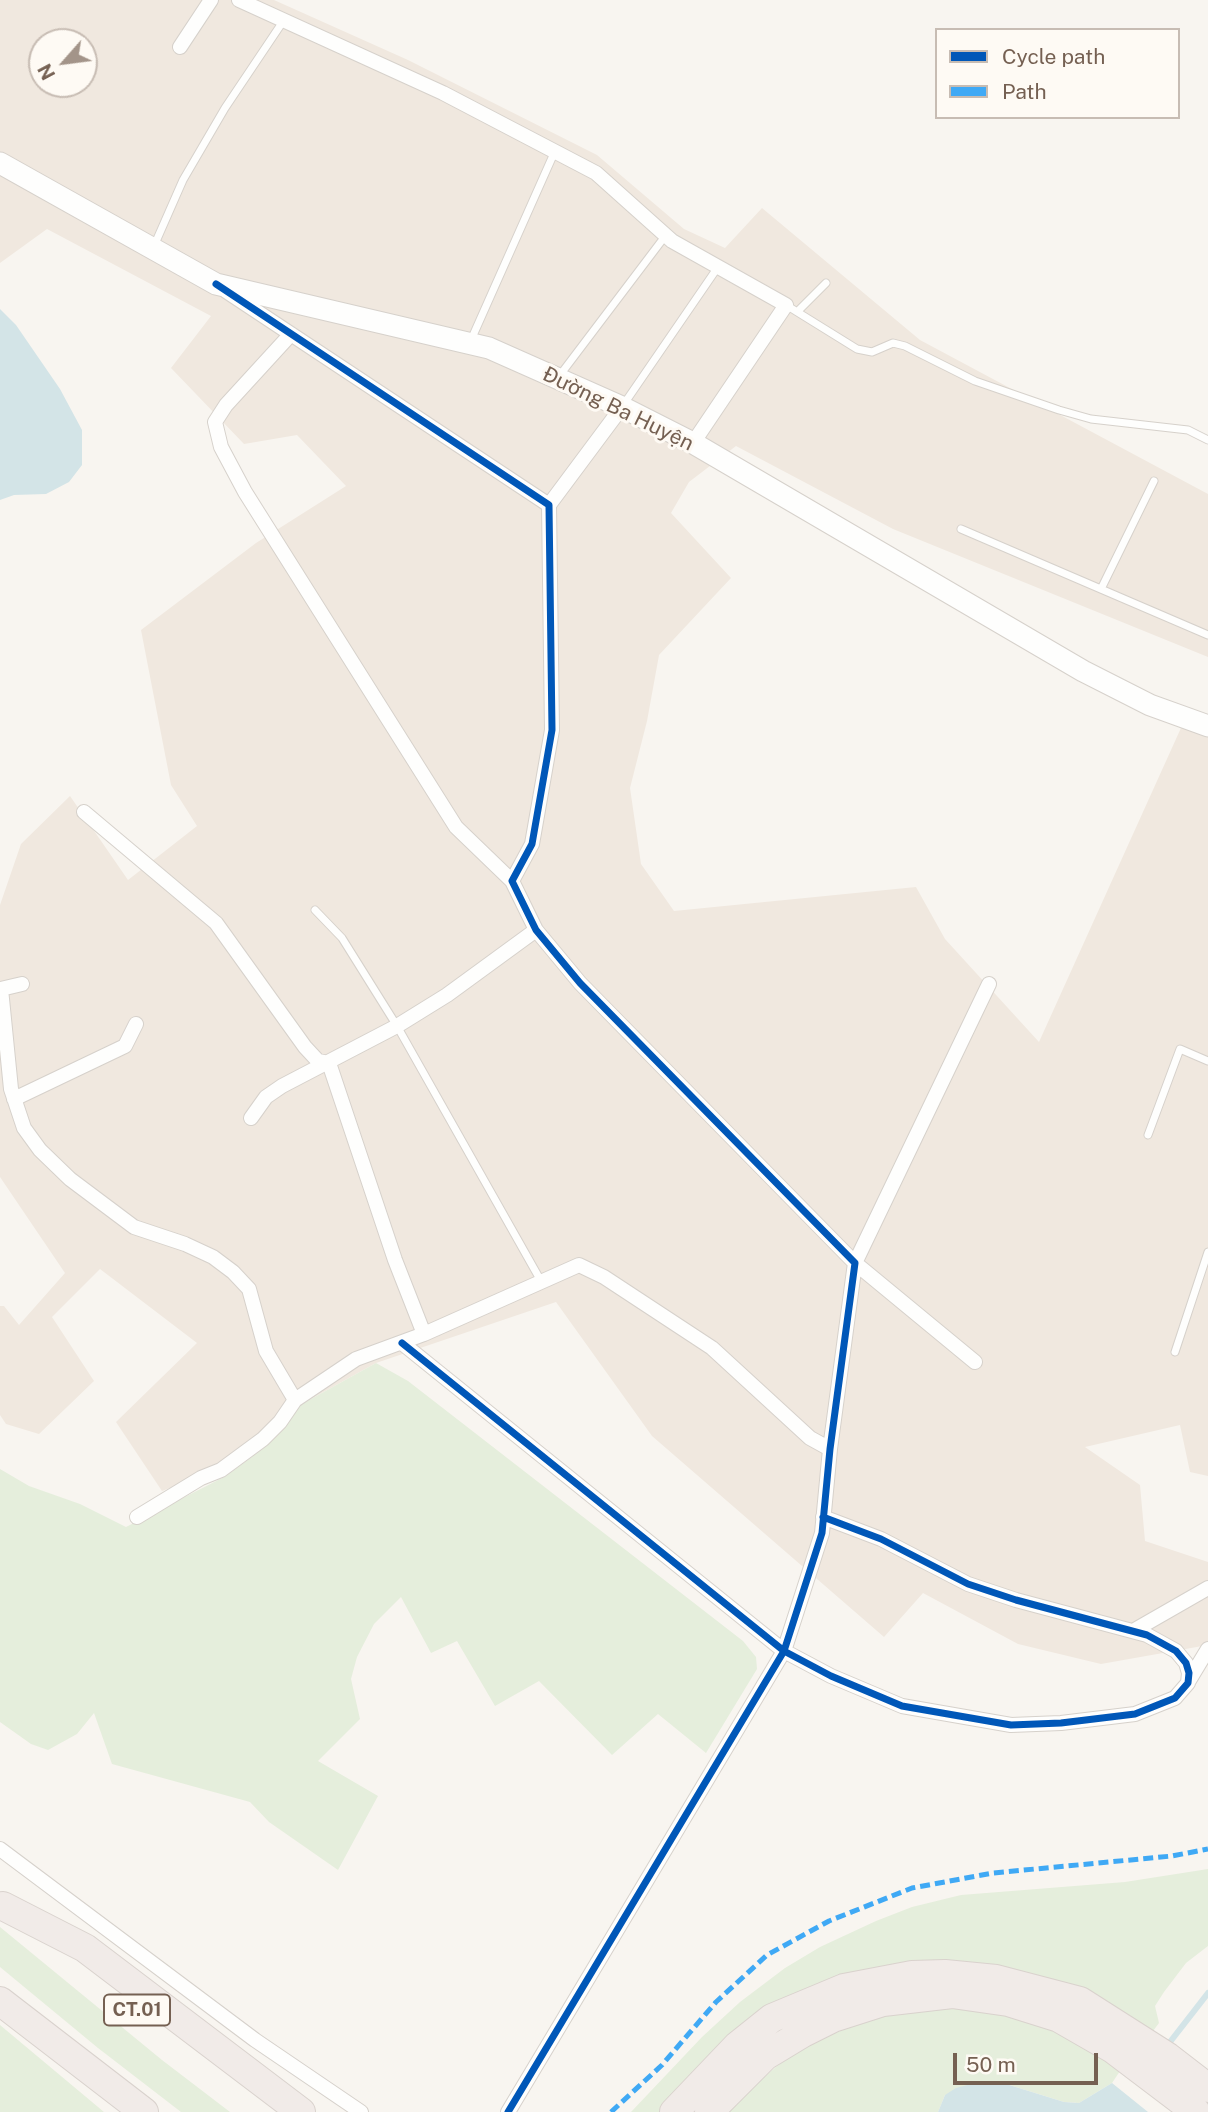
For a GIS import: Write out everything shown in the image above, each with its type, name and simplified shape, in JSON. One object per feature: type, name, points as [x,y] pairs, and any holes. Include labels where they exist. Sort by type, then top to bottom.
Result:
[{"type":"highway","name":"CT.01","points":[[2,1905],[271,2112]]},
{"type":"highway","points":[[2,1905],[85,1948],[301,2112]]},
{"type":"highway","points":[[674,2112],[737,2046],[772,2018],[844,1988],[945,1974],[996,1979],[1080,2001],[1168,2057],[1208,2088]]},
{"type":"highway","points":[[709,2112],[765,2056],[823,2023],[883,2002],[952,1994],[1008,2002],[1059,2018],[1113,2049],[1196,2112]]},
{"type":"highway","points":[[0,2001],[144,2112]]},
{"type":"highway","points":[[0,2014],[33,2048],[117,2112]]},
{"type":"street","points":[[180,47],[211,0]]},
{"type":"street","points":[[239,0],[443,93],[596,173],[672,241],[792,308],[693,443]]},
{"type":"street","name":"Đường Ba Huyện","points":[[0,163],[216,284],[489,348],[622,407],[693,443],[1083,671],[1150,705],[1208,726]]},
{"type":"street","points":[[216,284],[549,505]]},
{"type":"street","points":[[292,334],[226,405],[215,422],[221,447],[245,492],[456,827],[512,881],[536,930],[580,983],[855,1263],[975,1362]]},
{"type":"street","points":[[512,881],[533,845],[552,730],[549,505],[622,407]]},
{"type":"street","points":[[84,812],[216,923],[305,1047],[318,1060],[329,1063]]},
{"type":"street","points":[[251,1118],[266,1097],[397,1026],[447,995],[536,930]]},
{"type":"street","points":[[22,984],[1,989],[11,1089],[24,1128],[40,1150],[92,1196],[134,1227],[185,1244],[213,1257],[241,1280],[249,1289],[266,1351],[295,1400]]},
{"type":"street","points":[[508,2112],[784,1651],[822,1533],[830,1449],[855,1263],[989,984]]},
{"type":"street","points":[[14,1099],[125,1046],[136,1024]]},
{"type":"street","points":[[329,1063],[395,1260],[424,1334]]},
{"type":"street","points":[[137,1517],[201,1478],[221,1470],[253,1447],[280,1422],[295,1400],[356,1359],[424,1334],[579,1265],[604,1277],[712,1348],[810,1438],[830,1449]]},
{"type":"street","points":[[402,1343],[784,1651],[831,1676],[902,1706],[1011,1724],[1061,1723],[1135,1714],[1175,1698],[1188,1683],[1208,1649]]},
{"type":"street","points":[[823,1517],[881,1539],[968,1584],[1016,1600],[1147,1635],[1177,1651],[1186,1663],[1188,1683]]},
{"type":"street","points":[[1133,1631],[1208,1588]]},
{"type":"street","points":[[0,1849],[255,2040],[361,2112]]},
{"type":"lane","points":[[152,250],[183,180],[225,108],[284,20]]},
{"type":"lane","points":[[470,344],[555,151]]},
{"type":"lane","points":[[557,379],[666,235]]},
{"type":"lane","points":[[622,407],[719,266]]},
{"type":"lane","points":[[826,283],[792,308],[857,349],[872,352],[893,343],[905,346],[975,381],[1070,413],[1091,419],[1188,430],[1208,440]]},
{"type":"lane","points":[[1101,589],[1154,481]]},
{"type":"lane","points":[[961,529],[1208,635]]},
{"type":"lane","points":[[315,909],[342,938],[397,1026],[541,1281]]},
{"type":"lane","points":[[1148,1135],[1180,1049],[1208,1061]]},
{"type":"lane","points":[[1175,1352],[1208,1252]]},
{"type":"shaded area","points":[[0,0],[274,0],[408,60],[597,155],[684,229],[725,248],[762,208],[920,340],[1208,494],[1208,657],[893,529],[736,446],[689,482],[671,513],[731,578],[659,655],[647,721],[630,788],[641,864],[674,911],[916,887],[945,939],[1039,1042],[1190,708],[1208,715],[1208,1476],[1190,1472],[1180,1425],[1085,1447],[1140,1485],[1145,1541],[1208,1562],[1208,1645],[1101,1664],[1018,1644],[923,1593],[884,1637],[652,1436],[556,1302],[376,1363],[302,1404],[253,1456],[162,1491],[116,1422],[197,1343],[100,1269],[52,1317],[94,1381],[39,1434],[6,1424],[0,1415],[0,1306],[4,1306],[19,1325],[65,1273],[0,1177],[0,905],[21,844],[70,796],[128,880],[197,826],[171,785],[141,630],[256,543],[346,486],[297,435],[244,444],[171,368],[211,316],[47,229],[0,263]]},
{"type":"shaded area","points":[[0,309],[16,325],[60,389],[82,430],[82,465],[69,482],[46,494],[14,495],[0,500]]},
{"type":"shaded area","points":[[975,2083],[1003,2083],[1064,2102],[1079,2103],[1112,2083],[1148,2112],[938,2112],[945,2095],[956,2088]]},
{"type":"green space","points":[[376,1363],[408,1381],[743,1641],[756,1657],[757,1669],[706,1753],[658,1714],[612,1755],[539,1681],[495,1706],[457,1641],[431,1653],[401,1597],[374,1624],[357,1657],[351,1679],[360,1719],[318,1761],[378,1796],[338,1870],[269,1822],[250,1802],[112,1764],[94,1713],[77,1734],[48,1750],[31,1744],[0,1722],[0,1469],[29,1486],[80,1504],[126,1527],[226,1476],[253,1456],[302,1404]]},
{"type":"green space","points":[[1208,1869],[1208,1946],[1186,1963],[1164,1992],[1155,2006],[1159,2023],[1150,2035],[843,1978],[665,2112],[631,2112],[702,2037],[740,2002],[785,1968],[820,1947],[876,1921],[912,1907],[961,1895],[1125,1882]]},
{"type":"green space","points":[[0,1927],[162,2060],[230,2112],[181,2112],[98,2048],[0,1967]]},
{"type":"green space","points":[[945,2008],[1001,2013],[1065,2033],[1120,2071],[1112,2083],[1079,2103],[1064,2102],[1003,2083],[945,2095],[938,2112],[724,2112],[777,2066],[805,2047],[875,2018],[914,2010]]},
{"type":"green space","points":[[0,2025],[104,2112],[0,2112]]},
{"type":"waterway","points":[[1170,2042],[1208,1993]]},
{"type":"marked path","points":[[611,2112],[662,2065],[716,2002],[767,1955],[829,1921],[912,1888],[993,1873],[1172,1856],[1208,1849]]},
{"type":"cycle path","points":[[216,284],[549,505],[552,730],[532,844],[512,881],[536,930],[580,983],[855,1263],[830,1449],[822,1533],[784,1651],[402,1343]]},
{"type":"cycle path","points":[[508,2112],[784,1651],[831,1676],[902,1706],[1011,1725],[1061,1723],[1135,1714],[1175,1698],[1188,1683],[1186,1663],[1176,1651],[1147,1635],[1016,1600],[968,1584],[881,1539],[823,1517]]}]
